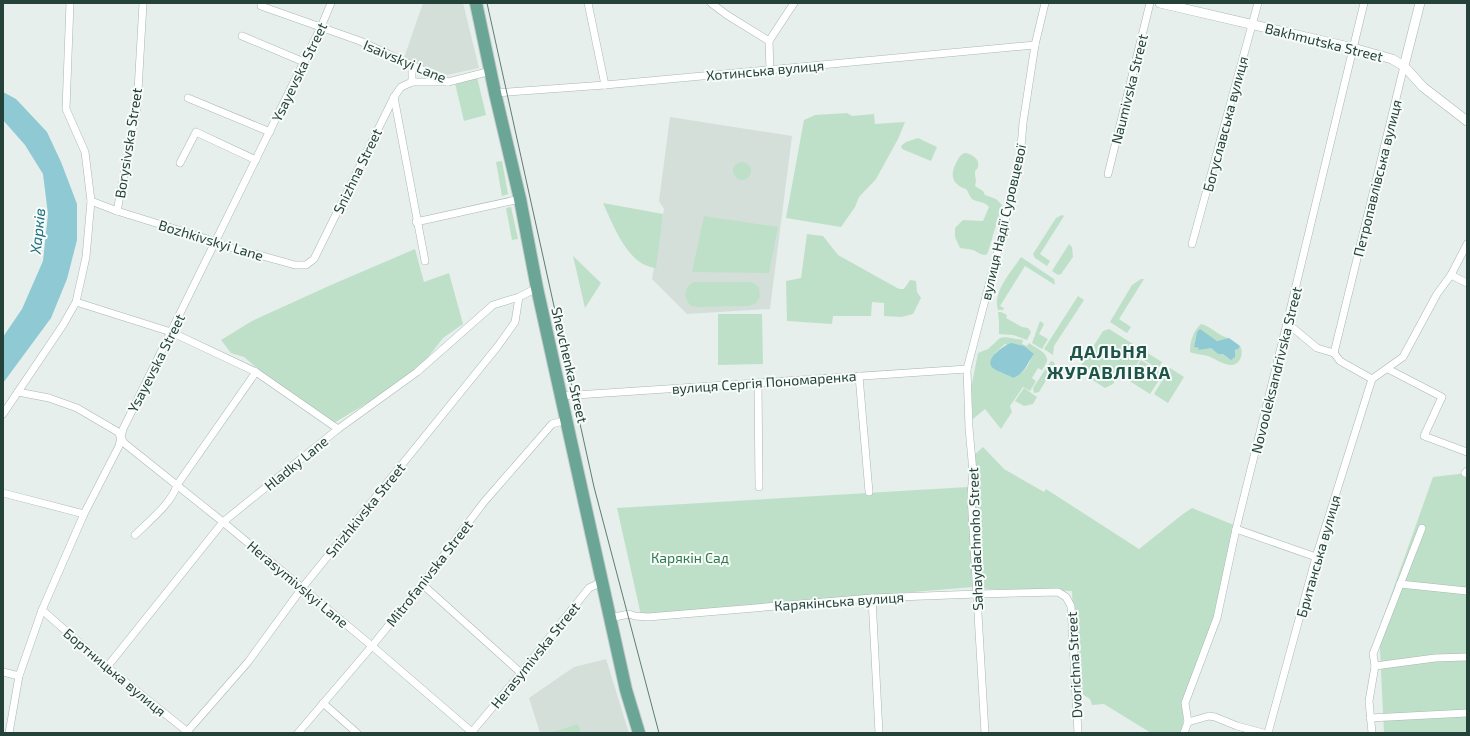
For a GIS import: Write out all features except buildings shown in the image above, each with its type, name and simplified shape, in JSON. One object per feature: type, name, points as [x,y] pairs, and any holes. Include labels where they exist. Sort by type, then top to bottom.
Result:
[{"type":"main road","name":"Shevchenka Street","points":[[476,3],[626,690],[639,733]]},
{"type":"street","points":[[3,414],[63,325],[76,302],[86,256],[91,201],[85,152],[66,109],[70,3]]},
{"type":"street","name":"Borysivska Street","points":[[117,211],[137,108],[143,3]]},
{"type":"street","name":"Ysayevska Street","points":[[9,733],[19,676],[42,610],[84,514],[119,446],[122,429],[270,132],[321,27],[331,3]]},
{"type":"street","points":[[588,3],[605,85]]},
{"type":"street","points":[[711,3],[768,41]]},
{"type":"street","points":[[770,70],[768,41],[794,3]]},
{"type":"street","name":"вулиця Надії Суровцевої","points":[[967,368],[1020,159],[1023,123],[1035,45],[1045,3]]},
{"type":"street","name":"Naumivska Street","points":[[1108,174],[1150,3]]},
{"type":"street","name":"Bakhmutska Street","points":[[1160,3],[1353,48],[1392,59],[1404,66],[1423,87],[1467,121]]},
{"type":"street","name":"Богуславська вулиця","points":[[1192,244],[1258,3]]},
{"type":"street","name":"Novooleksandrivska Street","points":[[1184,733],[1188,722],[1185,703],[1217,618],[1236,529],[1364,3]]},
{"type":"street","name":"Петропавлівська вулиця","points":[[1334,354],[1420,3]]},
{"type":"street","name":"Isaivskyi Lane","points":[[261,6],[360,41],[448,82],[491,70]]},
{"type":"street","points":[[242,36],[304,62]]},
{"type":"street","name":"Хотинська вулиця","points":[[495,93],[605,85],[1035,45]]},
{"type":"street","points":[[412,66],[412,82],[448,82]]},
{"type":"street","name":"Snizhna Street","points":[[306,265],[314,259],[394,97],[401,87],[412,82]]},
{"type":"street","points":[[394,97],[424,261]]},
{"type":"street","points":[[188,98],[270,132]]},
{"type":"street","points":[[386,113],[392,112],[397,117]]},
{"type":"street","points":[[180,162],[196,132],[256,160]]},
{"type":"street","points":[[416,222],[520,200]]},
{"type":"street","name":"Bozhkivskyi Lane","points":[[91,201],[117,211],[204,238],[215,243],[296,265],[306,265]]},
{"type":"street","points":[[1287,324],[1317,348],[1334,354],[1340,361],[1372,380],[1403,357],[1437,294],[1451,275],[1467,244]]},
{"type":"street","points":[[1451,275],[1467,283]]},
{"type":"street","points":[[519,297],[537,288]]},
{"type":"street","name":"Hladky Lane","points":[[107,667],[223,522],[338,429],[417,372],[493,305],[519,297]]},
{"type":"street","name":"Snizhkivska Street","points":[[187,732],[248,662],[302,588],[498,346],[515,322],[519,297]]},
{"type":"street","points":[[76,302],[171,332],[256,372],[338,429]]},
{"type":"street","name":"вулиця Сергія Пономаренка","points":[[561,396],[967,368]]},
{"type":"street","name":"Sahaydachnoho Street","points":[[967,368],[969,428],[973,472],[971,495],[985,733]]},
{"type":"street","points":[[1388,369],[1442,397],[1424,436],[1467,452]]},
{"type":"street","points":[[135,535],[158,512],[175,491],[256,372]]},
{"type":"street","points":[[859,376],[869,492]]},
{"type":"street","name":"Британська вулиця","points":[[1268,733],[1316,557],[1372,380]]},
{"type":"street","points":[[758,383],[759,487]]},
{"type":"street","name":"Herasymivskyi Lane","points":[[18,392],[49,398],[77,408],[118,432],[124,442],[372,646],[472,733]]},
{"type":"street","name":"Mitrofanivska Street","points":[[298,733],[372,646],[422,584],[484,502],[552,424],[567,420]]},
{"type":"street","points":[[3,493],[84,514]]},
{"type":"street","points":[[1372,733],[1369,702],[1375,666],[1373,654],[1422,528]]},
{"type":"street","points":[[1236,529],[1316,557]]},
{"type":"street","name":"Herasymivska Street","points":[[472,733],[589,588],[602,582]]},
{"type":"street","points":[[422,584],[521,673]]},
{"type":"street","points":[[1400,584],[1467,591]]},
{"type":"street","name":"Карякінська вулиця","points":[[610,618],[629,614],[648,617],[872,598],[1058,592],[1066,597]]},
{"type":"street","name":"Dvorichna Street","points":[[1066,597],[1071,606],[1078,733]]},
{"type":"street","points":[[872,598],[879,733]]},
{"type":"street","name":"Бортницька вулиця","points":[[42,610],[107,667],[187,732]]},
{"type":"street","points":[[1375,666],[1435,658],[1467,657]]},
{"type":"street","points":[[3,672],[19,676]]},
{"type":"street","points":[[322,703],[357,733]]},
{"type":"street","points":[[1370,718],[1467,713]]},
{"type":"street","points":[[1188,722],[1209,716],[1262,733]]},
{"type":"shaded area","points":[[423,3],[463,3],[479,68],[447,75],[404,58]]},
{"type":"shaded area","points":[[670,117],[792,136],[770,309],[687,314],[652,279],[664,209],[659,201]]},
{"type":"shaded area","points":[[606,659],[629,733],[540,733],[529,698],[574,667]]},
{"type":"green space","points":[[477,77],[486,115],[464,121],[455,83]]},
{"type":"green space","points":[[847,113],[852,116],[874,114],[875,124],[905,122],[898,139],[876,179],[859,197],[855,207],[841,227],[786,218],[804,120],[815,115]]},
{"type":"green space","points":[[918,138],[937,147],[931,161],[902,149],[901,146],[906,142]]},
{"type":"green space","points":[[965,153],[973,156],[978,162],[978,167],[975,172],[975,186],[983,191],[985,195],[996,199],[1002,205],[986,255],[960,248],[955,237],[955,228],[963,220],[983,221],[989,207],[984,203],[973,200],[966,189],[957,184],[953,178],[953,170],[959,157]]},
{"type":"green space","points":[[502,161],[508,194],[502,196],[496,162]]},
{"type":"green space","points":[[742,162],[748,165],[751,171],[748,177],[742,180],[736,177],[733,171],[736,165]]},
{"type":"green space","points":[[603,203],[663,214],[656,268],[646,266],[637,260],[630,252],[617,233]]},
{"type":"green space","points":[[511,207],[518,239],[512,240],[506,208]]},
{"type":"green space","points":[[1062,215],[1064,216],[1040,254],[1050,261],[1047,266],[1035,258],[1033,254],[1056,218]]},
{"type":"green space","points":[[704,216],[778,227],[769,273],[692,272]]},
{"type":"green space","points":[[807,234],[823,236],[838,255],[899,289],[904,289],[910,280],[916,281],[917,292],[921,298],[913,314],[901,317],[884,316],[884,303],[872,302],[871,316],[833,316],[832,324],[787,321],[786,281],[801,278]]},
{"type":"green space","points":[[1069,244],[1072,247],[1073,257],[1061,274],[1058,275],[1052,271]]},
{"type":"green space","points":[[415,249],[424,282],[449,273],[463,324],[443,338],[422,365],[392,388],[334,423],[279,387],[244,357],[231,353],[221,340],[252,321]]},
{"type":"green space","points":[[573,256],[601,283],[585,308]]},
{"type":"green space","points":[[1021,257],[1054,279],[1055,285],[1025,266],[1000,306],[1004,308],[1003,310],[998,310],[997,303],[1000,289]]},
{"type":"green space","points":[[1141,279],[1144,279],[1119,319],[1131,327],[1127,333],[1110,322],[1132,285]]},
{"type":"green space","points":[[694,282],[752,282],[759,287],[760,297],[756,303],[749,306],[691,306],[687,301],[685,293],[687,288]]},
{"type":"green space","points":[[1078,296],[1084,300],[1054,346],[1053,355],[1044,349]]},
{"type":"green space","points":[[998,312],[1007,315],[1006,318],[1022,327],[1028,328],[1031,332],[1027,340],[1013,335],[999,334]]},
{"type":"green space","points":[[718,314],[762,314],[763,364],[718,365]]},
{"type":"green space","points":[[1040,321],[1044,324],[1039,334],[1048,339],[1042,349],[1032,343]]},
{"type":"green space","points":[[1201,324],[1229,338],[1217,341],[1200,330],[1197,333],[1194,347],[1211,348],[1218,354],[1223,354],[1228,358],[1240,346],[1242,354],[1240,360],[1235,364],[1229,365],[1208,356],[1190,352],[1192,337]]},
{"type":"green space","points":[[1109,329],[1162,362],[1158,369],[1141,358],[1129,376],[1121,371],[1113,384],[1105,388],[1082,373],[1080,367],[1103,331]]},
{"type":"green space","points":[[1005,337],[1023,340],[1022,344],[1027,346],[1029,343],[1041,350],[1047,358],[1047,362],[1042,370],[1038,368],[1032,378],[1036,381],[1030,391],[1023,387],[1010,406],[1012,412],[1001,429],[985,409],[973,419],[971,389],[978,353],[988,349],[1000,338]],"holes":[[[1005,344],[1034,355],[1024,370],[1013,378],[1004,372],[995,369],[995,353]]]},
{"type":"green space","points":[[1141,360],[1163,374],[1150,394],[1128,380]]},
{"type":"green space","points":[[1051,361],[1054,362],[1055,366],[1039,392],[1034,393],[1033,388]]},
{"type":"green space","points":[[1170,368],[1184,377],[1168,403],[1154,394]]},
{"type":"green space","points":[[1024,388],[1037,397],[1033,404],[1024,406],[1015,401]]},
{"type":"green space","points":[[983,447],[1004,469],[1044,492],[1046,489],[1139,549],[1192,508],[1234,525],[1214,618],[1184,702],[1183,730],[1181,733],[1151,733],[1104,704],[1092,705],[1090,699],[1076,690],[1072,591],[980,589],[974,517],[975,465],[973,456]]},
{"type":"green space","points":[[1467,473],[1467,733],[1384,733],[1379,629],[1433,477]]},
{"type":"green space","name":"Карякін Сад","points":[[968,487],[973,587],[641,615],[617,508]]},
{"type":"green space","points":[[578,724],[581,733],[550,733]]},
{"type":"water","points":[[3,92],[16,99],[47,132],[61,162],[77,204],[77,240],[67,279],[51,318],[3,383],[3,337],[22,309],[43,261],[48,214],[43,174],[25,145],[3,120]]},
{"type":"water","points":[[1200,329],[1217,341],[1229,338],[1240,346],[1235,350],[1235,357],[1231,360],[1223,354],[1218,354],[1211,348],[1198,350],[1199,348],[1194,347],[1197,332]]},
{"type":"water","points":[[1011,343],[1024,346],[1034,354],[1023,371],[1013,378],[993,368],[991,365],[992,357]]},
{"type":"tram line","points":[[487,3],[594,487],[659,733]]},
{"type":"district","name":"ДАЛЬНЯ ЖУРАВЛІВКА","points":[[1109,361]]},
{"type":"water label","name":"Харків","points":[[37,231]]}]
